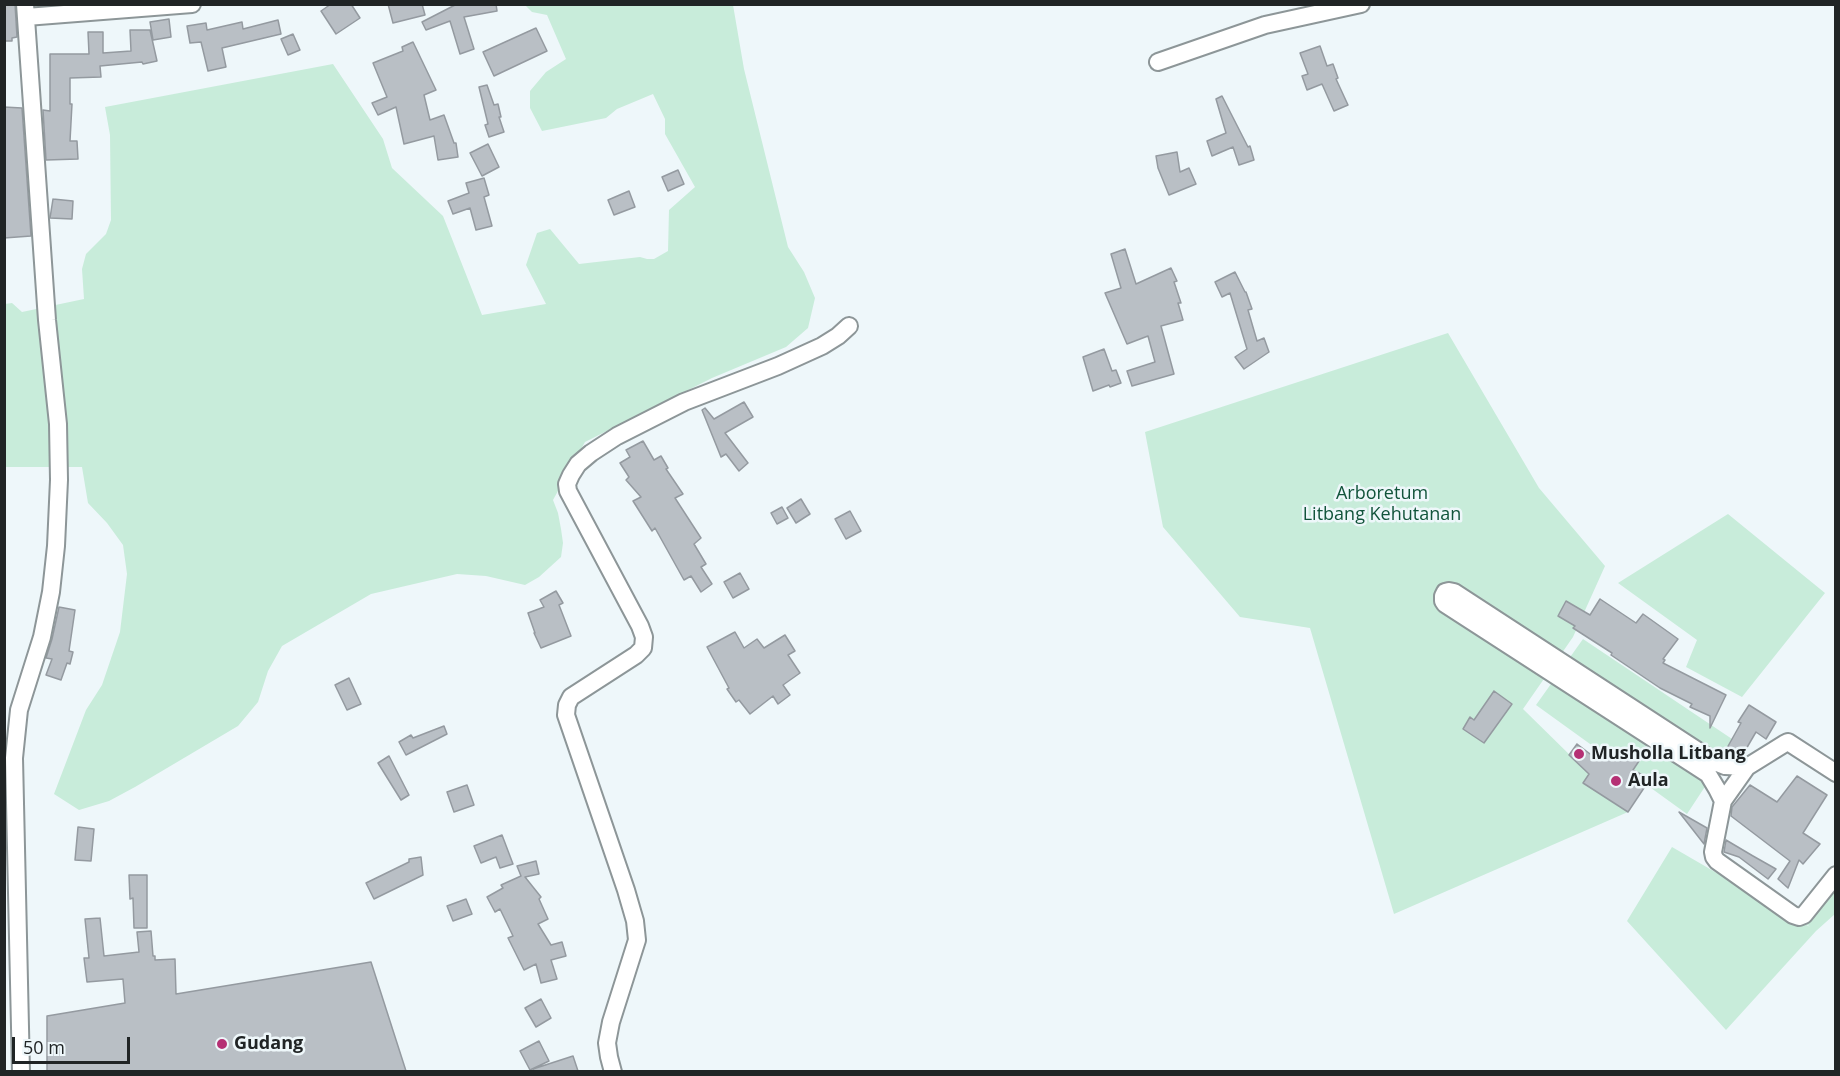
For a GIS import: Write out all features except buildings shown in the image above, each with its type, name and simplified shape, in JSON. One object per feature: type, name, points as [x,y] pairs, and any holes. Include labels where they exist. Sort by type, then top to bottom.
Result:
[{"type":"street","points":[[21,1071],[14,758],[19,710],[42,637],[51,592],[59,480],[58,424],[47,320],[26,11],[192,4]]},
{"type":"street","points":[[1158,62],[1265,26],[1361,4]]},
{"type":"street","points":[[613,1071],[607,1043],[611,1022],[637,940],[635,921],[566,715],[571,697],[636,656],[643,648],[644,637],[568,491],[567,484],[578,464],[617,436],[684,402],[778,366],[822,346],[849,326]]},
{"type":"street","points":[[1556,667],[1445,604],[1443,601],[1445,592],[1454,592],[1556,667],[1711,768],[1723,801]]},
{"type":"street","points":[[1836,773],[1788,742],[1747,767],[1723,801],[1713,852],[1714,858],[1799,917],[1804,915],[1836,875]]},
{"type":"street","points":[[1711,768],[1747,767]]},
{"type":"green space","points":[[525,5],[733,5],[744,69],[788,247],[804,272],[815,298],[808,328],[786,347],[712,378],[585,442],[553,500],[558,513],[563,543],[561,557],[539,577],[525,585],[486,576],[457,574],[371,594],[282,646],[268,671],[258,702],[238,726],[109,801],[79,810],[54,794],[86,710],[102,685],[120,632],[127,574],[123,545],[88,503],[82,467],[5,467],[5,304],[12,303],[22,312],[84,299],[82,269],[86,254],[106,234],[111,220],[110,135],[105,107],[333,64],[383,139],[392,168],[443,216],[482,315],[546,304],[526,265],[537,233],[550,229],[579,264],[640,257],[654,259],[668,251],[669,210],[695,187],[665,134],[665,119],[653,94],[617,109],[606,118],[542,131],[530,108],[530,91],[546,72],[566,59],[547,15],[532,12]]},
{"type":"green space","name":"Arboretum Litbang Kehutanan","points":[[1448,333],[1539,488],[1605,566],[1573,637],[1523,709],[1628,812],[1394,914],[1310,628],[1240,617],[1163,527],[1145,432]]},
{"type":"green space","points":[[1728,514],[1825,593],[1742,697],[1686,667],[1697,640],[1618,583]]},
{"type":"green space","points":[[1583,639],[1735,741],[1687,814],[1536,705]]},
{"type":"green space","points":[[1672,847],[1810,927],[1799,917],[1835,871],[1835,914],[1816,931],[1726,1030],[1627,921]]},
{"type":"place","name":"Musholla Litbang","points":[[1579,754]]},
{"type":"place","name":"Aula","points":[[1616,781]]},
{"type":"place","name":"Gudang","points":[[222,1044]]}]
